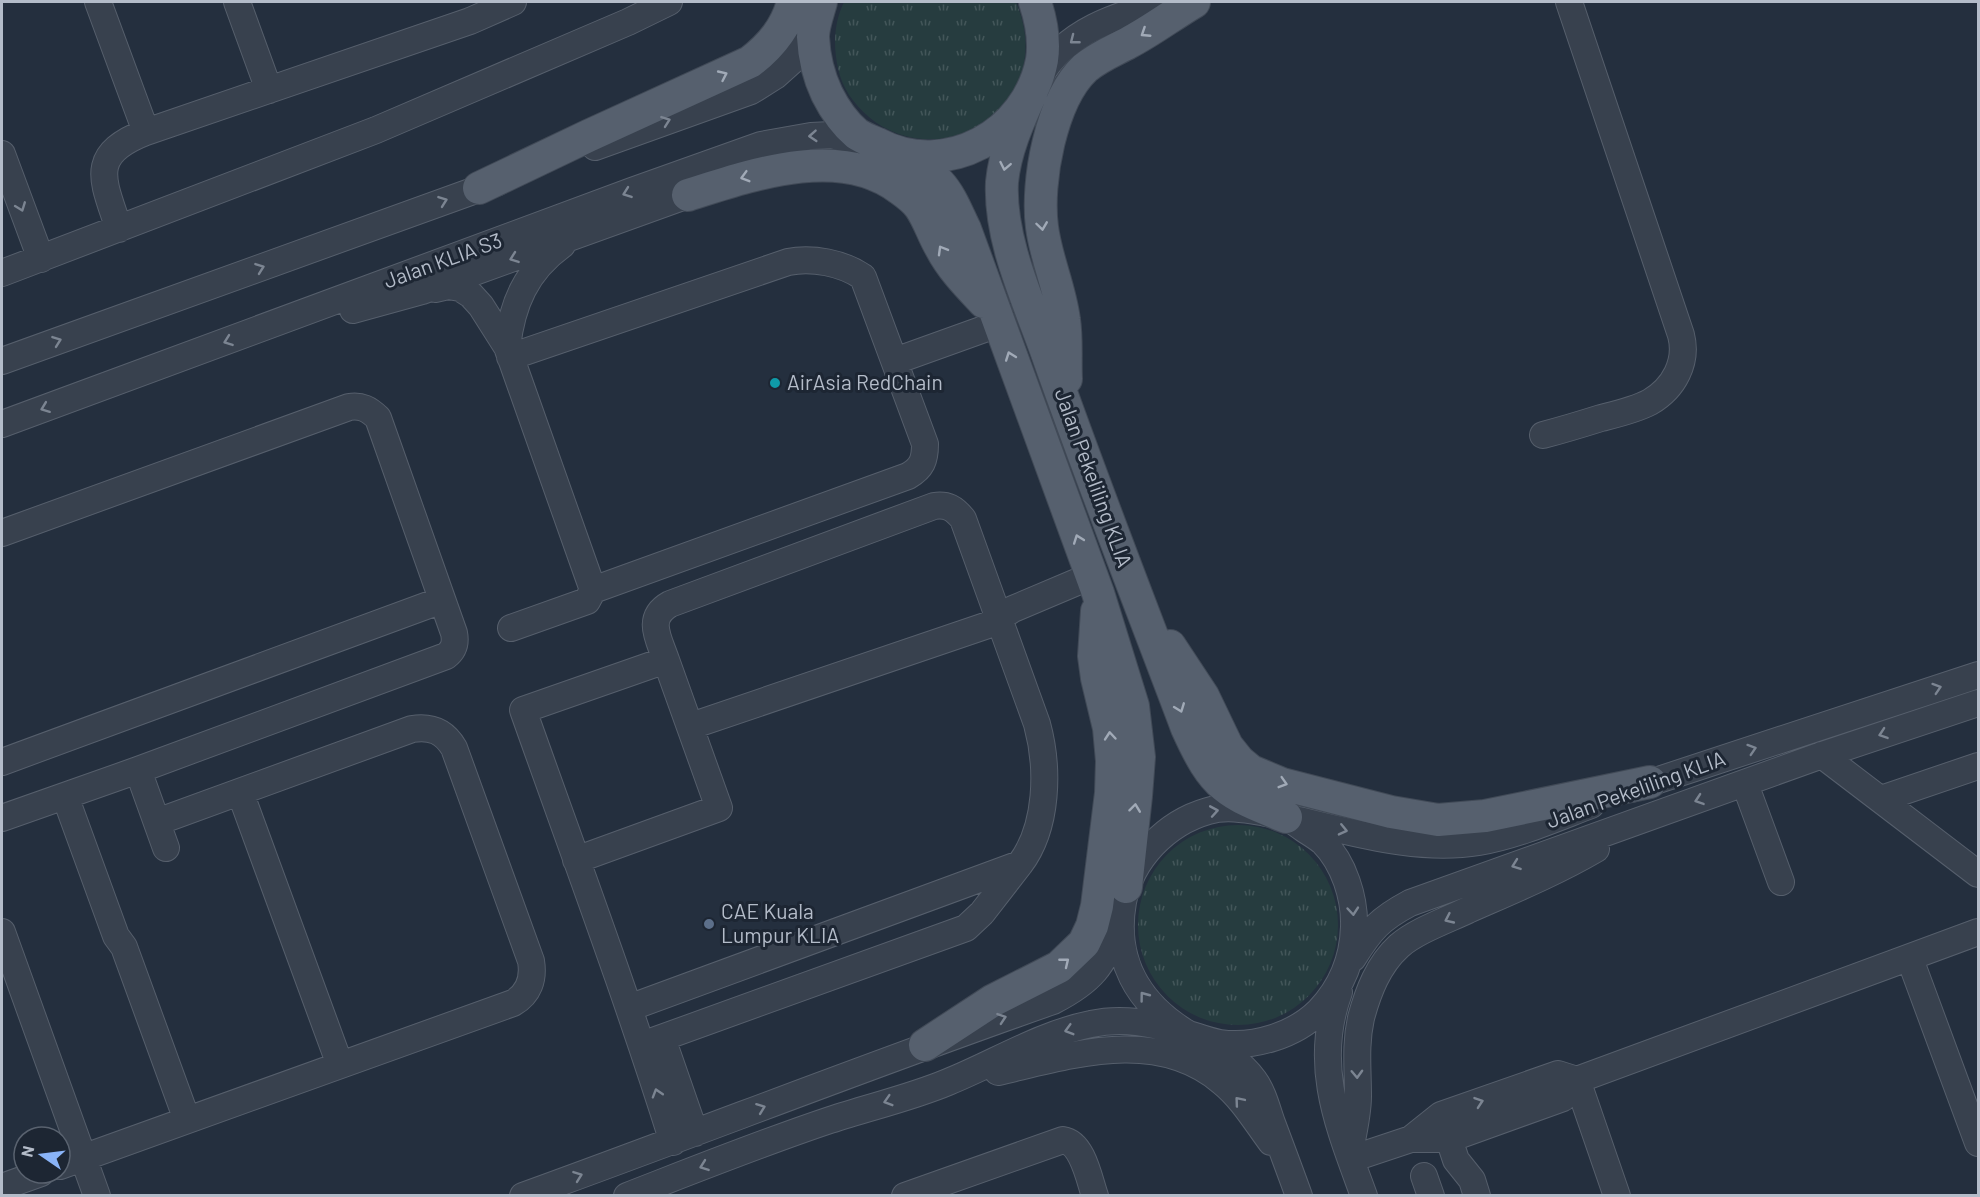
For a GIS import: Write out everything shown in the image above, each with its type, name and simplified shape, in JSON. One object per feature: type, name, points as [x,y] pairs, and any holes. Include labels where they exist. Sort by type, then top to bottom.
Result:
[{"type":"main road","points":[[479,189],[750,62],[766,50],[780,32],[793,2]]},
{"type":"main road","name":"Jalan Pekeliling KLIA","points":[[820,2],[813,36],[818,74],[834,108],[857,134],[919,168],[938,182],[952,200],[965,229],[1095,584],[1126,680],[1137,728],[1139,757],[1126,887]]},
{"type":"main road","name":"Jalan Pekeliling KLIA","points":[[1035,2],[1042,25],[1042,59],[1032,92],[1015,130],[1002,182],[1006,231],[1014,258],[1066,408],[1200,757],[1211,774],[1242,800],[1286,817]]},
{"type":"main road","points":[[1066,408],[1065,323],[1042,229],[1040,201],[1046,149],[1068,93],[1083,70],[1098,58],[1130,43],[1194,2]]},
{"type":"main road","name":"Jalan Pekeliling KLIA","points":[[890,151],[923,157],[956,153],[987,140],[996,133],[1013,119],[1032,92]]},
{"type":"main road","points":[[688,195],[748,176],[803,166],[835,166],[874,174],[890,181],[919,206],[941,249],[954,268],[996,317]]},
{"type":"main road","points":[[925,1045],[992,1001],[1059,967],[1084,944],[1092,926],[1097,906],[1111,793],[1112,761],[1109,728],[1097,678],[1095,584]]},
{"type":"main road","points":[[1136,593],[1203,696],[1227,746],[1251,771],[1266,778],[1392,812],[1438,820],[1485,816],[1650,782]]},
{"type":"street","points":[[98,2],[146,132]]},
{"type":"street","points":[[237,2],[269,90]]},
{"type":"street","points":[[119,229],[104,185],[103,172],[107,158],[115,148],[127,140],[470,21],[513,2]]},
{"type":"street","points":[[2,273],[376,130],[628,22],[669,2]]},
{"type":"street","points":[[2,361],[751,91],[776,76],[794,59],[807,36],[820,2]]},
{"type":"street","points":[[1032,92],[1057,53],[1078,35],[1104,21],[1166,2]]},
{"type":"street","points":[[1543,435],[1634,409],[1650,402],[1672,382],[1680,369],[1683,355],[1681,335],[1569,2]]},
{"type":"street","name":"Jalan KLIA S3","points":[[2,424],[761,145],[811,135],[831,135],[853,139],[890,151]]},
{"type":"street","points":[[2,154],[41,259]]},
{"type":"street","points":[[271,325],[360,309],[422,291],[688,195]]},
{"type":"street","points":[[508,352],[515,305],[536,268],[548,255],[584,232]]},
{"type":"street","points":[[508,352],[802,259],[845,268],[863,277],[925,444],[923,464],[916,471],[593,590],[587,601],[511,628]]},
{"type":"street","points":[[422,291],[448,286],[460,288],[471,295],[481,306],[508,352],[593,590]]},
{"type":"street","points":[[895,361],[996,317]]},
{"type":"street","points":[[2,533],[348,406],[368,409],[378,418],[456,641],[451,652],[446,656],[138,771],[2,818]]},
{"type":"street","points":[[576,860],[719,808],[656,630],[656,622],[663,608],[934,506],[952,507],[963,519],[1037,724],[1043,756],[1044,793],[1038,828],[1026,856],[982,913],[966,928],[652,1041]]},
{"type":"street","points":[[691,726],[988,625],[1013,609],[1095,584]]},
{"type":"street","points":[[2,762],[442,600]]},
{"type":"street","points":[[666,660],[523,710],[629,1008],[652,1041],[684,1137]]},
{"type":"street","name":"Jalan Pekeliling KLIA","points":[[1978,675],[1650,782],[1520,832],[1476,843],[1410,843],[1238,808],[1209,810],[1173,826],[1144,852],[1126,887],[1119,923],[1123,954],[1134,984],[1148,1003],[1188,1034],[1221,1043],[1255,1043],[1288,1033],[1316,1014],[1331,997],[1374,928],[1388,915],[1410,903],[1822,755],[1978,703]]},
{"type":"street","points":[[97,1196],[72,1162],[513,1003],[521,999],[531,981],[533,970],[454,748],[449,739],[433,729],[412,729],[157,822]]},
{"type":"street","points":[[1822,755],[1978,874]]},
{"type":"street","points":[[1881,799],[1978,766]]},
{"type":"street","points":[[138,771],[166,848]]},
{"type":"street","points":[[1746,784],[1781,882]]},
{"type":"street","points":[[240,792],[340,1065]]},
{"type":"street","points":[[65,796],[116,936],[124,947],[187,1120]]},
{"type":"street","name":"Jalan Pekeliling KLIA","points":[[1286,817],[1323,843],[1342,870],[1354,908],[1354,939],[1348,968]]},
{"type":"street","points":[[1350,1157],[1358,1107],[1359,1029],[1376,976],[1387,959],[1400,945],[1415,936],[1445,920],[1566,866],[1650,817]]},
{"type":"street","points":[[629,1008],[1020,864]]},
{"type":"street","points":[[523,1196],[925,1045],[1053,1000],[1086,981],[1096,970],[1108,953],[1119,923]]},
{"type":"street","points":[[2,932],[61,1125]]},
{"type":"street","points":[[1350,1157],[1445,1127],[1563,1098],[1577,1080],[1978,932]]},
{"type":"street","points":[[1910,959],[1978,1143]]},
{"type":"street","points":[[1348,968],[1335,1002],[1330,1026],[1328,1059],[1330,1094],[1338,1124],[1364,1196]]},
{"type":"street","points":[[945,1083],[1057,1033],[1092,1023],[1119,1020],[1142,1022],[1188,1034],[1221,1050],[1241,1065],[1256,1083],[1299,1196]]},
{"type":"street","points":[[627,1196],[827,1120],[945,1083],[1092,1051],[1142,1050],[1166,1054],[1189,1061],[1206,1070],[1240,1100],[1287,1164]]},
{"type":"street","points":[[1577,1080],[1617,1196]]},
{"type":"street","points":[[1445,1127],[1456,1160],[1472,1180],[1477,1196]]},
{"type":"street","points":[[905,1196],[1063,1140],[1070,1141],[1079,1151],[1095,1196]]},
{"type":"green space","points":[[844,2],[1016,2],[1025,34],[1022,72],[1012,93],[998,112],[984,124],[969,132],[934,139],[900,134],[883,127],[858,107],[840,75],[835,51],[835,34]]},
{"type":"green space","points":[[1238,825],[1267,829],[1285,837],[1309,854],[1326,878],[1334,896],[1338,925],[1334,954],[1326,972],[1309,996],[1285,1013],[1267,1021],[1238,1025],[1209,1021],[1191,1013],[1167,996],[1150,972],[1142,954],[1138,925],[1142,896],[1150,878],[1167,854],[1191,837],[1209,829]]},
{"type":"place","name":"AirAsia RedChain","points":[[775,383]]},
{"type":"place","name":"CAE Kuala Lumpur KLIA","points":[[709,924]]}]
